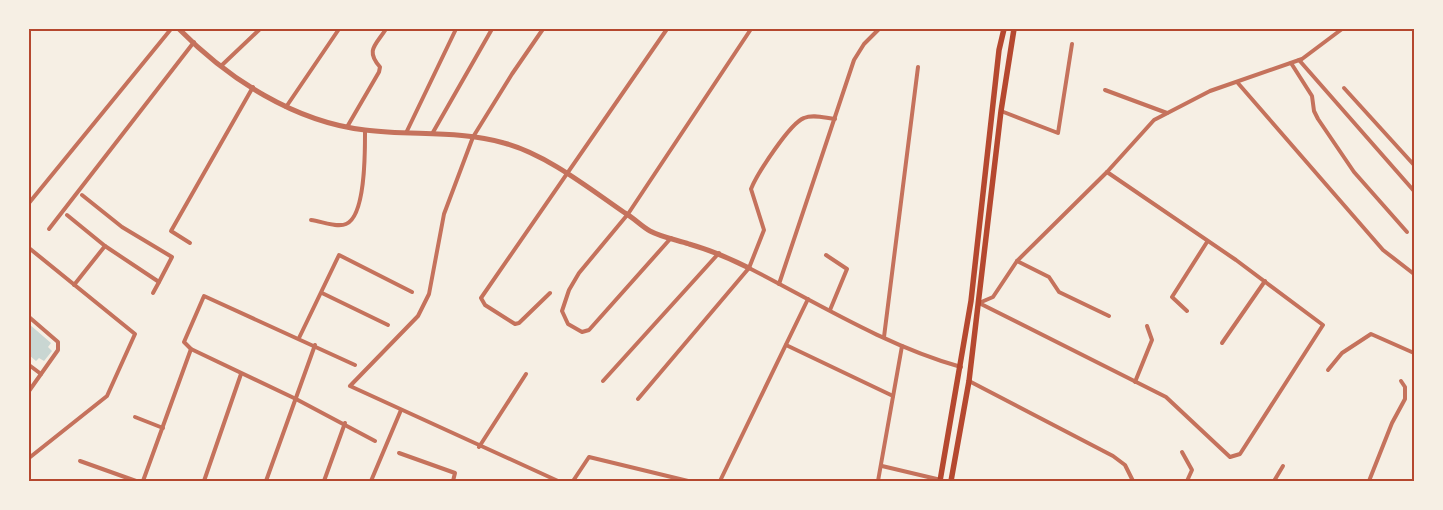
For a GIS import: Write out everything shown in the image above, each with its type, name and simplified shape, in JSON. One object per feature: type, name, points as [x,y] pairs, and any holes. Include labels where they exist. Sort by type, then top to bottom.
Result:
[{"type":"main road","points":[[941,481],[971,301],[1004,29]]},
{"type":"main road","points":[[951,481],[969,381],[1001,112],[1014,29]]},
{"type":"main road","points":[[961,367],[969,381]]},
{"type":"street","points":[[29,203],[172,29]]},
{"type":"street","points":[[181,31],[188,29]]},
{"type":"street","points":[[221,66],[260,29]]},
{"type":"street","points":[[286,107],[339,29]]},
{"type":"street","points":[[347,128],[380,72],[380,67],[372,58],[371,53],[386,29]]},
{"type":"street","points":[[406,133],[456,29]]},
{"type":"street","points":[[432,134],[492,29]]},
{"type":"street","points":[[543,29],[512,74],[473,138],[444,214],[429,294],[418,316],[350,386],[479,447],[558,481]]},
{"type":"street","points":[[550,293],[519,323],[515,324],[485,305],[480,298],[667,29]]},
{"type":"street","points":[[671,238],[589,330],[582,332],[568,324],[562,311],[579,273],[628,214],[751,29]]},
{"type":"street","points":[[779,284],[854,60],[864,44],[878,29]]},
{"type":"street","points":[[979,303],[993,297],[1017,261],[1107,172],[1154,120],[1210,91],[1299,60],[1342,29]]},
{"type":"street","points":[[181,31],[221,66],[286,107],[313,120],[347,128],[473,138],[504,143],[526,151],[568,174],[650,231],[720,253],[902,346],[932,359],[961,367]]},
{"type":"street","points":[[49,229],[194,42]]},
{"type":"street","points":[[1001,112],[1058,133],[1072,44]]},
{"type":"street","points":[[1299,60],[1414,191]]},
{"type":"street","points":[[1291,63],[1312,96],[1314,111],[1318,119],[1354,172],[1407,232]]},
{"type":"street","points":[[884,337],[918,66]]},
{"type":"street","points":[[1237,82],[1383,250],[1414,274]]},
{"type":"street","points":[[190,243],[171,231],[253,87]]},
{"type":"street","points":[[1344,88],[1414,165]]},
{"type":"street","points":[[1105,90],[1167,113]]},
{"type":"street","points":[[638,399],[749,268],[764,230],[752,193],[753,184],[764,165],[800,120],[811,116],[835,119]]},
{"type":"street","points":[[312,220],[341,225],[347,224],[354,218],[364,175],[365,130]]},
{"type":"street","points":[[979,303],[1166,397],[1230,457],[1240,454],[1323,325],[1265,281],[1107,172]]},
{"type":"street","points":[[82,195],[122,227],[172,257],[153,293]]},
{"type":"street","points":[[67,215],[105,246],[159,282]]},
{"type":"street","points":[[1186,311],[1172,296],[1207,242]]},
{"type":"street","points":[[74,285],[105,246]]},
{"type":"street","points":[[29,248],[135,334],[106,396],[29,458]]},
{"type":"street","points":[[604,381],[720,253]]},
{"type":"street","points":[[826,254],[847,269],[830,310]]},
{"type":"street","points":[[299,338],[339,255],[412,292]]},
{"type":"street","points":[[1017,261],[1049,277],[1059,292],[1109,316]]},
{"type":"street","points":[[1222,342],[1265,281]]},
{"type":"street","points":[[322,293],[388,325]]},
{"type":"street","points":[[356,365],[204,296],[184,342],[191,349],[376,440]]},
{"type":"street","points":[[720,481],[808,299]]},
{"type":"street","points":[[29,316],[58,342],[58,350],[29,391]]},
{"type":"street","points":[[1135,382],[1152,340],[1146,326]]},
{"type":"street","points":[[1328,370],[1342,353],[1371,334],[1414,353]]},
{"type":"street","points":[[266,481],[315,345]]},
{"type":"street","points":[[786,345],[893,396]]},
{"type":"street","points":[[878,481],[902,346]]},
{"type":"street","points":[[143,481],[191,349]]},
{"type":"street","points":[[29,365],[41,374]]},
{"type":"street","points":[[204,481],[242,374]]},
{"type":"street","points":[[479,447],[526,374]]},
{"type":"street","points":[[969,381],[1113,456],[1125,465],[1133,481]]},
{"type":"street","points":[[1369,481],[1392,423],[1405,399],[1405,387],[1401,381]]},
{"type":"street","points":[[371,481],[401,410]]},
{"type":"street","points":[[135,417],[163,428]]},
{"type":"street","points":[[324,481],[345,424]]},
{"type":"street","points":[[1182,452],[1192,470],[1187,481]]},
{"type":"street","points":[[399,453],[456,473],[453,481]]},
{"type":"street","points":[[573,481],[589,457],[688,481]]},
{"type":"street","points":[[80,461],[136,481]]},
{"type":"street","points":[[882,466],[941,481]]},
{"type":"street","points":[[1274,481],[1283,466]]},
{"type":"shaded area","points":[[29,324],[51,343],[48,347],[52,351],[44,361],[39,358],[36,361],[29,355]]}]
